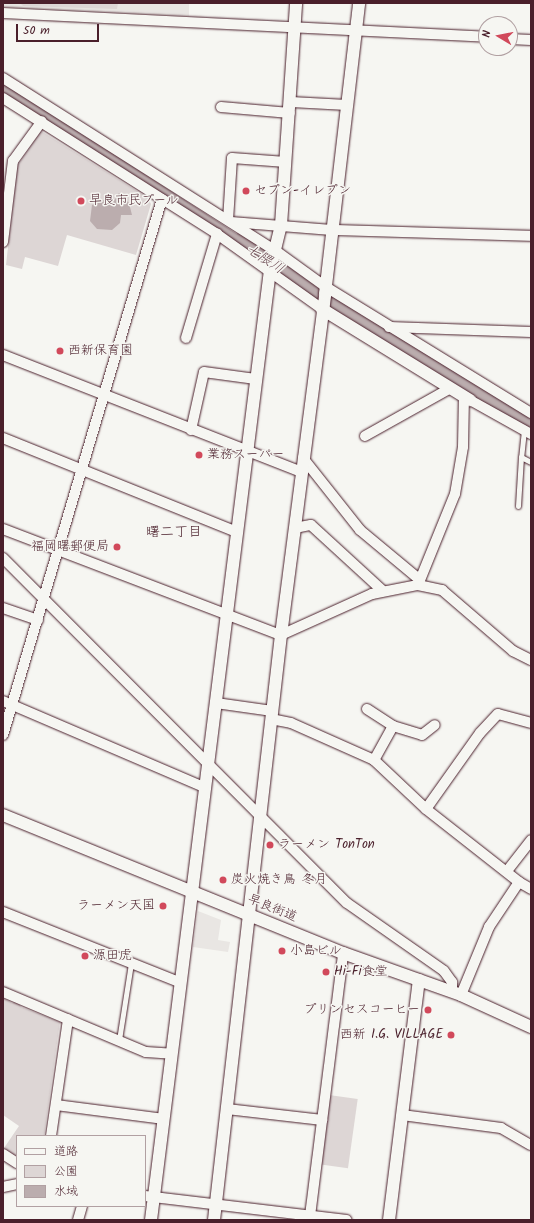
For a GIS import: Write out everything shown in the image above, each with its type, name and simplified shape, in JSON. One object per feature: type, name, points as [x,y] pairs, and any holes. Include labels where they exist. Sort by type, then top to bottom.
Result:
[{"type":"street","points":[[151,1220],[149,1197],[164,1119],[179,982],[216,703],[256,379],[274,260],[281,225],[291,108],[296,3]]},
{"type":"street","points":[[214,1220],[281,635],[324,298],[359,3]]},
{"type":"street","points":[[3,13],[478,37]]},
{"type":"street","points":[[518,39],[531,40]]},
{"type":"street","points":[[3,78],[229,221],[274,260],[324,298],[451,388],[528,432]]},
{"type":"street","points":[[3,98],[42,121],[218,234],[274,260],[324,298],[389,327],[531,413]]},
{"type":"street","points":[[221,107],[291,108],[347,105]]},
{"type":"street","points":[[3,242],[13,161],[42,121]]},
{"type":"street","points":[[229,221],[232,158],[286,162]]},
{"type":"street","points":[[3,735],[162,199]]},
{"type":"street","points":[[229,221],[332,230],[531,236]]},
{"type":"street","points":[[186,338],[218,234]]},
{"type":"street","points":[[389,327],[531,332]]},
{"type":"street","points":[[3,355],[301,472]]},
{"type":"street","points":[[191,430],[204,372],[256,379]]},
{"type":"street","points":[[365,436],[451,388]]},
{"type":"street","points":[[419,582],[455,494],[463,447],[467,398]]},
{"type":"street","points":[[3,438],[83,468],[237,532]]},
{"type":"street","points":[[303,458],[360,530],[419,582],[442,590],[513,651],[531,660]]},
{"type":"street","points":[[295,528],[311,525],[383,591]]},
{"type":"street","points":[[3,528],[227,616],[281,635],[383,591],[419,582]]},
{"type":"street","points":[[3,558],[347,903],[444,971],[452,982],[456,994]]},
{"type":"street","points":[[3,608],[38,620]]},
{"type":"street","points":[[3,701],[204,787]]},
{"type":"street","points":[[216,703],[272,715],[374,760],[426,809],[507,871],[519,882],[531,889]]},
{"type":"street","points":[[367,709],[393,726],[422,735],[435,725]]},
{"type":"street","points":[[426,809],[480,733],[498,714],[531,723]]},
{"type":"street","points":[[374,760],[393,726]]},
{"type":"street","name":"早良街道","points":[[3,815],[343,953],[456,994],[531,1027]]},
{"type":"street","points":[[507,871],[531,840]]},
{"type":"street","points":[[456,994],[489,927],[519,882]]},
{"type":"street","points":[[3,912],[179,982]]},
{"type":"street","points":[[310,1216],[343,953]]},
{"type":"street","points":[[389,1220],[419,980]]},
{"type":"street","points":[[3,992],[146,1052],[172,1054]]},
{"type":"street","points":[[51,1135],[68,1019]]},
{"type":"street","points":[[56,1105],[164,1119]]},
{"type":"street","points":[[227,1109],[322,1120]]},
{"type":"street","points":[[402,1116],[501,1128],[531,1144]]},
{"type":"street","points":[[3,1154],[16,1162]]},
{"type":"street","points":[[3,1187],[16,1184]]},
{"type":"street","points":[[149,1197],[347,1220]]},
{"type":"street","points":[[78,1220],[82,1207]]},
{"type":"lane","points":[[518,506],[521,457],[528,432]]},
{"type":"lane","points":[[521,457],[531,462]]},
{"type":"lane","points":[[119,1040],[131,963]]},
{"type":"shaded area","points":[[3,3],[189,3],[189,16],[3,7]]},
{"type":"shaded area","points":[[198,911],[221,920],[218,940],[230,942],[228,952],[193,947]]},
{"type":"green space","points":[[20,3],[118,3],[117,9],[23,6]]},
{"type":"green space","name":"早良市民プール","points":[[41,131],[148,198],[151,204],[136,255],[67,235],[58,266],[25,257],[22,269],[6,265],[17,166]]},
{"type":"green space","points":[[3,998],[12,1003],[18,1001],[21,1007],[60,1022],[44,1135],[16,1135],[16,1156],[4,1148],[19,1126],[3,1115]]},
{"type":"green space","points":[[329,1095],[358,1099],[348,1168],[319,1164]]},
{"type":"water","points":[[3,82],[266,253],[260,262],[3,95]]},
{"type":"water","points":[[119,193],[129,203],[132,215],[121,215],[120,223],[112,230],[97,229],[90,221],[92,205],[101,200],[114,201]]},
{"type":"water","points":[[282,264],[312,283],[309,293],[280,273]]},
{"type":"waterway","name":"七隈川","points":[[242,242],[429,366],[531,424]]},
{"type":"place","name":"セブン-イレブン","points":[[246,191]]},
{"type":"place","name":"早良市民プール","points":[[81,201]]},
{"type":"place","name":"西新保育園","points":[[60,351]]},
{"type":"place","name":"業務スーパー","points":[[199,455]]},
{"type":"place","name":"福岡曙郵便局","points":[[117,547]]},
{"type":"place","name":"ラーメン TonTon","points":[[270,845]]},
{"type":"place","name":"炭火焼き鳥 冬月","points":[[223,880]]},
{"type":"place","name":"ラーメン天国","points":[[163,906]]},
{"type":"place","name":"小島ビル","points":[[282,951]]},
{"type":"place","name":"源田虎","points":[[85,956]]},
{"type":"place","name":"Hi-Fi食堂","points":[[326,972]]},
{"type":"place","name":"プリンセスコーヒー","points":[[428,1010]]},
{"type":"place","name":"西新 I.G. VILLAGE","points":[[451,1035]]},
{"type":"district","name":"曙二丁目","points":[[174,532]]}]
